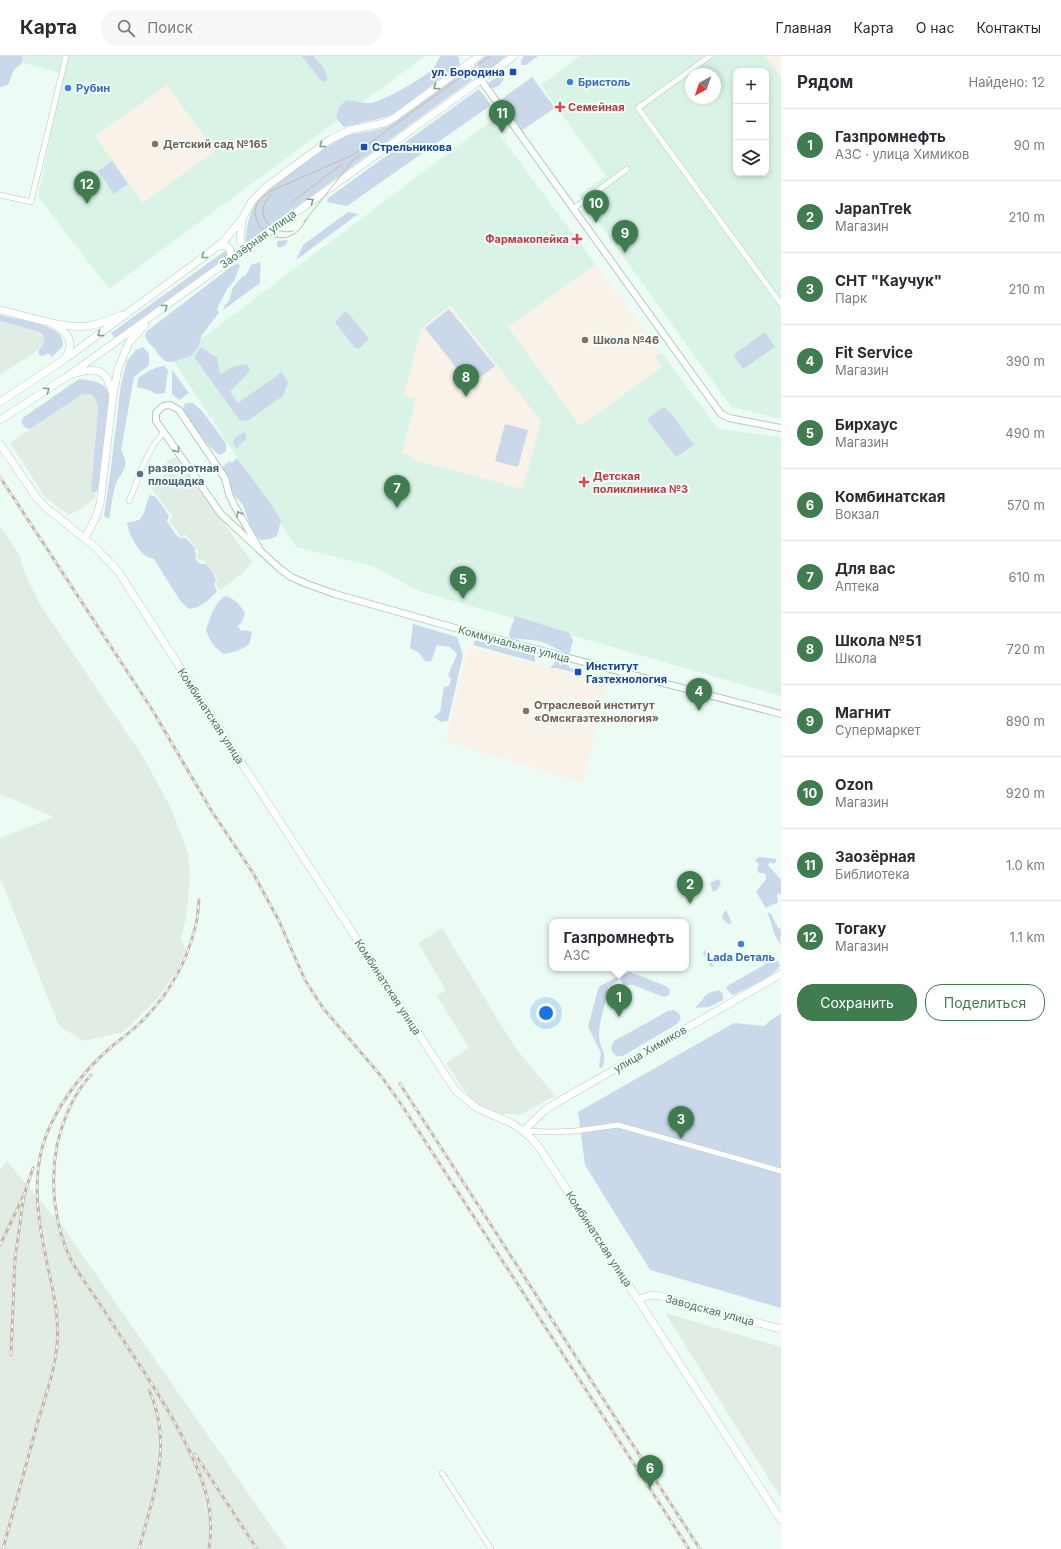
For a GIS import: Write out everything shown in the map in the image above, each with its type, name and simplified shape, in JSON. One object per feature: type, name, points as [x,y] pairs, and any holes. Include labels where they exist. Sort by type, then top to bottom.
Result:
[{"type":"main road","name":"Заозёрная улица","points":[[3,400],[136,309],[217,246],[242,219],[252,201],[266,187],[331,139],[350,130],[384,123],[394,118],[479,56]]},
{"type":"main road","name":"Заозёрная улица","points":[[0,420],[68,376],[514,56]]},
{"type":"main road","points":[[469,63],[481,80]]},
{"type":"main road","points":[[242,219],[240,241],[245,248]]},
{"type":"main road","points":[[217,246],[225,245],[228,247],[232,255],[228,260]]},
{"type":"main road","points":[[0,310],[48,322],[76,326],[89,326],[116,318],[136,309]]},
{"type":"main road","points":[[85,538],[96,517],[100,504],[113,396],[118,369],[129,342],[154,315]]},
{"type":"main road","points":[[48,322],[63,330],[70,340],[70,347],[65,359]]},
{"type":"main road","points":[[68,376],[88,370],[96,370],[103,373],[108,379],[113,396]]},
{"type":"main road","name":"Комбинатская улица","points":[[0,444],[43,505],[108,558],[123,578],[239,759],[456,1091],[477,1108],[513,1124],[533,1140],[541,1150],[781,1520]]},
{"type":"main road","name":"улица Химиков","points":[[523,1131],[544,1111],[556,1103],[781,974]]},
{"type":"main road","name":"Заводская улица","points":[[638,1299],[651,1295],[659,1296],[781,1329]]},
{"type":"street","points":[[0,195],[31,202],[66,56]]},
{"type":"street","points":[[710,56],[638,108],[781,304]]},
{"type":"street","points":[[481,80],[721,414],[729,418],[781,428]]},
{"type":"street","points":[[573,208],[627,169]]},
{"type":"street","name":"Коммунальная улица","points":[[259,548],[234,505],[229,494],[225,478],[179,410],[170,405],[163,406],[156,413],[156,421],[222,514],[279,568],[307,584],[335,594],[781,714]]},
{"type":"street","points":[[130,501],[146,457],[156,439],[164,432]]},
{"type":"street","points":[[523,1131],[575,1131],[618,1126],[781,1171]]},
{"type":"street","points":[[442,1473],[491,1549]]},
{"type":"shaded area","points":[[0,56],[22,56],[22,62],[13,72],[8,85],[0,87]]},
{"type":"shaded area","points":[[19,56],[425,56],[109,289],[38,196],[63,74],[17,61]]},
{"type":"shaded area","points":[[302,56],[313,56],[327,74],[327,82],[320,80]]},
{"type":"shaded area","points":[[441,56],[457,56],[459,57],[460,64],[390,116],[344,127],[336,118],[339,107],[346,100],[371,103],[394,94],[433,69]]},
{"type":"shaded area","points":[[485,56],[506,56],[497,64],[486,70],[479,69],[477,63]]},
{"type":"shaded area","points":[[524,56],[538,56],[526,65],[522,65],[521,62]]},
{"type":"shaded area","points":[[580,56],[781,56],[781,419],[731,407],[579,195],[606,176],[541,85]]},
{"type":"shaded area","points":[[765,56],[781,56],[781,77]]},
{"type":"shaded area","points":[[466,71],[472,80],[246,243],[245,241],[252,209],[269,188],[324,149],[344,137],[377,130],[388,126]]},
{"type":"shaded area","points":[[500,75],[503,76],[504,79],[499,86],[493,88],[488,86],[489,82]]},
{"type":"shaded area","points":[[532,77],[555,108],[521,131],[499,101]]},
{"type":"shaded area","name":"Детский сад №165","points":[[167,85],[215,151],[143,203],[95,136]]},
{"type":"shaded area","points":[[479,89],[491,105],[347,206],[327,202],[328,198]]},
{"type":"shaded area","points":[[490,122],[718,429],[781,437],[781,696],[416,590],[375,567],[296,547],[173,360]]},
{"type":"shaded area","points":[[112,161],[128,184],[114,194],[98,171]]},
{"type":"shaded area","points":[[348,212],[358,214],[296,260],[303,245]]},
{"type":"shaded area","points":[[288,240],[286,245],[279,248],[277,245],[277,241]]},
{"type":"shaded area","points":[[225,251],[228,255],[227,257],[114,338],[111,333]]},
{"type":"shaded area","points":[[260,262],[260,283],[223,310],[229,301],[233,287],[242,277],[246,275],[251,265]]},
{"type":"shaded area","points":[[238,263],[240,266],[234,281],[227,289],[217,309],[219,313],[202,335],[198,347],[191,356],[171,362],[165,361],[148,342],[145,336],[147,331]]},
{"type":"shaded area","name":"Школа №46","points":[[596,264],[661,353],[655,358],[662,367],[580,426],[508,327]]},
{"type":"shaded area","points":[[450,305],[541,421],[523,489],[414,460],[410,455],[402,453],[416,399],[404,395],[421,329]]},
{"type":"shaded area","points":[[449,309],[495,366],[470,385],[425,328]]},
{"type":"shaded area","points":[[345,312],[349,314],[369,339],[359,349],[355,348],[335,322]]},
{"type":"shaded area","points":[[0,315],[49,327],[60,335],[63,346],[52,357],[48,353],[43,356],[39,355],[38,352],[44,341],[43,335],[36,331],[0,321]]},
{"type":"shaded area","points":[[0,321],[36,331],[42,336],[44,341],[42,346],[37,351],[0,375]]},
{"type":"shaded area","points":[[765,332],[775,347],[743,369],[733,355]]},
{"type":"shaded area","points":[[143,347],[149,354],[149,365],[134,377],[121,450],[124,456],[125,466],[115,487],[109,519],[104,516],[121,384],[127,361],[136,350]]},
{"type":"shaded area","points":[[201,347],[217,358],[220,374],[235,366],[247,364],[250,371],[230,392],[238,403],[282,372],[288,383],[283,396],[249,420],[240,421],[194,357]]},
{"type":"shaded area","points":[[164,366],[168,370],[165,393],[156,394],[149,390],[137,387],[138,378],[154,369]]},
{"type":"shaded area","points":[[172,370],[189,393],[179,400],[172,394]]},
{"type":"shaded area","points":[[79,379],[94,381],[102,385],[108,391],[109,396],[98,490],[94,493],[91,490],[98,409],[97,402],[94,397],[89,394],[81,395],[30,429],[23,425],[21,421],[24,417]]},
{"type":"shaded area","points":[[85,394],[94,397],[97,401],[98,409],[91,490],[96,496],[84,507],[69,515],[45,497],[10,443],[81,395]]},
{"type":"shaded area","points":[[185,403],[193,403],[202,411],[226,444],[226,451],[220,455],[210,447],[183,409]]},
{"type":"shaded area","points":[[662,408],[665,408],[670,412],[694,445],[676,457],[647,419]]},
{"type":"shaded area","points":[[505,424],[528,430],[518,467],[495,461]]},
{"type":"shaded area","points":[[244,432],[246,434],[246,439],[237,448],[234,446],[233,442],[235,438]]},
{"type":"shaded area","points":[[175,457],[252,562],[243,573],[220,590],[215,584],[218,579],[203,559],[200,561],[195,555],[199,552],[185,534],[181,537],[169,520],[173,517],[149,485],[171,469],[166,462]]},
{"type":"shaded area","points":[[237,458],[273,507],[281,521],[277,536],[270,539],[261,540],[252,531],[243,505],[234,495],[230,483],[222,468],[229,461],[232,463]]},
{"type":"shaded area","points":[[150,495],[156,497],[169,516],[167,521],[175,534],[180,538],[186,538],[195,548],[196,560],[200,564],[206,564],[216,580],[214,584],[217,591],[208,600],[197,607],[189,609],[181,602],[154,559],[141,552],[129,532],[127,523],[137,521],[142,517]]},
{"type":"shaded area","points":[[0,526],[20,556],[24,571],[39,603],[143,757],[171,808],[188,853],[190,876],[186,919],[181,939],[186,950],[176,972],[157,999],[123,1032],[84,1041],[59,1026],[0,877],[0,838],[54,817],[0,794]]},
{"type":"shaded area","points":[[225,596],[234,600],[245,613],[242,622],[238,626],[241,631],[246,630],[252,632],[250,643],[238,650],[224,654],[213,644],[206,630],[215,607]]},
{"type":"shaded area","points":[[515,616],[569,633],[573,640],[570,652],[568,654],[537,641],[510,638],[509,634]]},
{"type":"shaded area","points":[[413,624],[457,637],[463,655],[448,721],[441,722],[434,717],[440,712],[444,687],[449,686],[451,679],[448,675],[457,654],[450,647],[437,645],[431,662],[425,661],[419,653],[410,648]]},
{"type":"shaded area","points":[[476,640],[535,655],[535,662],[473,645]]},
{"type":"shaded area","name":"Отраслевой институт «Омскгазтехнология»","points":[[468,646],[608,682],[583,783],[445,741]]},
{"type":"shaded area","points":[[557,660],[577,671],[576,673],[557,668],[550,668]]},
{"type":"shaded area","points":[[759,857],[776,859],[776,862],[773,864],[770,862],[768,865],[781,880],[781,895],[777,893],[778,902],[766,908],[756,892],[766,879],[766,875],[764,873],[759,873],[757,869],[759,865],[755,860]]},
{"type":"shaded area","points":[[718,879],[721,882],[718,888],[713,892],[710,883]]},
{"type":"shaded area","points":[[726,910],[732,923],[728,924],[723,919],[722,916]]},
{"type":"shaded area","points":[[767,912],[771,914],[778,928],[781,929],[781,944],[774,933]]},
{"type":"shaded area","points":[[442,928],[514,1046],[555,1096],[520,1115],[502,1114],[472,1102],[446,1063],[469,1048],[437,996],[446,990],[418,943]]},
{"type":"shaded area","points":[[705,950],[714,967],[710,966],[703,953]]},
{"type":"shaded area","points":[[773,960],[778,961],[780,965],[767,977],[736,994],[732,995],[726,988],[729,985]]},
{"type":"shaded area","points":[[630,972],[666,986],[670,990],[669,995],[664,997],[633,985],[624,986],[620,979],[608,987],[599,1029],[599,1040],[604,1055],[604,1063],[602,1068],[600,1068],[601,1053],[588,1027],[598,989],[600,986]]},
{"type":"shaded area","points":[[719,990],[723,994],[723,1000],[709,1007],[695,1008],[708,993]]},
{"type":"shaded area","points":[[673,1010],[678,1012],[680,1015],[680,1020],[677,1024],[623,1056],[617,1056],[613,1053],[611,1048],[614,1041],[668,1011]]},
{"type":"shaded area","points":[[781,1014],[781,1308],[650,1270],[585,1165],[578,1112],[734,1023],[764,1026]]},
{"type":"shaded area","points":[[7,1161],[65,1230],[287,1549],[0,1549],[0,1169]]},
{"type":"shaded area","points":[[665,1313],[781,1347],[781,1498]]},
{"type":"tram line","points":[[307,219],[301,228],[294,234],[278,238],[272,236],[261,227],[255,214],[256,207],[260,199],[273,190],[353,155],[490,56]]},
{"type":"tram line","points":[[304,222],[354,159],[360,155]]},
{"type":"tram line","points":[[292,202],[342,164]]},
{"type":"tram line","points":[[272,194],[266,200],[263,208],[265,220],[269,225],[280,231],[293,231]]},
{"type":"railway","points":[[0,477],[153,711],[211,810],[253,873],[278,919],[305,980],[323,1008],[381,1076],[401,1104],[689,1549]]},
{"type":"railway","points":[[3,1549],[52,1374],[57,1345],[58,1333],[56,1310],[39,1220],[37,1188],[40,1155],[51,1124],[69,1093],[101,1056],[150,1013],[167,991],[181,967],[191,941],[197,921],[199,900]]},
{"type":"railway","points":[[91,1075],[74,1099],[62,1126],[57,1145],[54,1188],[60,1231],[73,1264],[159,1395],[189,1450],[200,1474],[210,1510],[211,1535],[209,1549]]},
{"type":"railway","points":[[400,1084],[700,1549]]},
{"type":"railway","points":[[0,1245],[24,1195],[33,1168]]},
{"type":"railway","points":[[11,1355],[15,1259],[24,1195]]},
{"type":"railway","points":[[139,1549],[155,1489],[161,1450],[160,1430],[156,1410],[149,1390]]},
{"type":"railway","points":[[195,1454],[257,1549]]},
{"type":"place","name":"ул. Бородина","points":[[513,72]]},
{"type":"place","name":"Бристоль","points":[[570,82]]},
{"type":"place","name":"Рубин","points":[[68,88]]},
{"type":"place","name":"Семейная","points":[[560,107]]},
{"type":"place","name":"Заозёрная","points":[[502,133]]},
{"type":"place","name":"Детский сад №165","points":[[155,144]]},
{"type":"place","name":"Стрельникова","points":[[364,147]]},
{"type":"place","name":"Тогаку","points":[[87,204]]},
{"type":"place","name":"Ozon","points":[[596,223]]},
{"type":"place","name":"Фармакопейка","points":[[577,239]]},
{"type":"place","name":"Магнит","points":[[625,253]]},
{"type":"place","name":"Школа №46","points":[[585,340]]},
{"type":"place","name":"Школа №51","points":[[466,397]]},
{"type":"place","name":"разворотная площадка","points":[[140,474]]},
{"type":"place","name":"Детская поликлиника №3","points":[[584,482]]},
{"type":"place","name":"Для вас","points":[[397,508]]},
{"type":"place","name":"Бирхаус","points":[[463,599]]},
{"type":"place","name":"Институт Газтехнология","points":[[578,672]]},
{"type":"place","name":"Отраслевой институт «Омскгазтехнология»","points":[[526,711]]},
{"type":"place","name":"Fit Service","points":[[699,711]]},
{"type":"place","name":"JapanTrek","points":[[690,904]]},
{"type":"place","name":"Lada Dеталь","points":[[741,944]]},
{"type":"place","name":"Газпромнефть","points":[[619,1017]]},
{"type":"place","name":"СНТ \"Каучук\"","points":[[681,1139]]},
{"type":"place","name":"Комбинатская","points":[[650,1488]]}]
